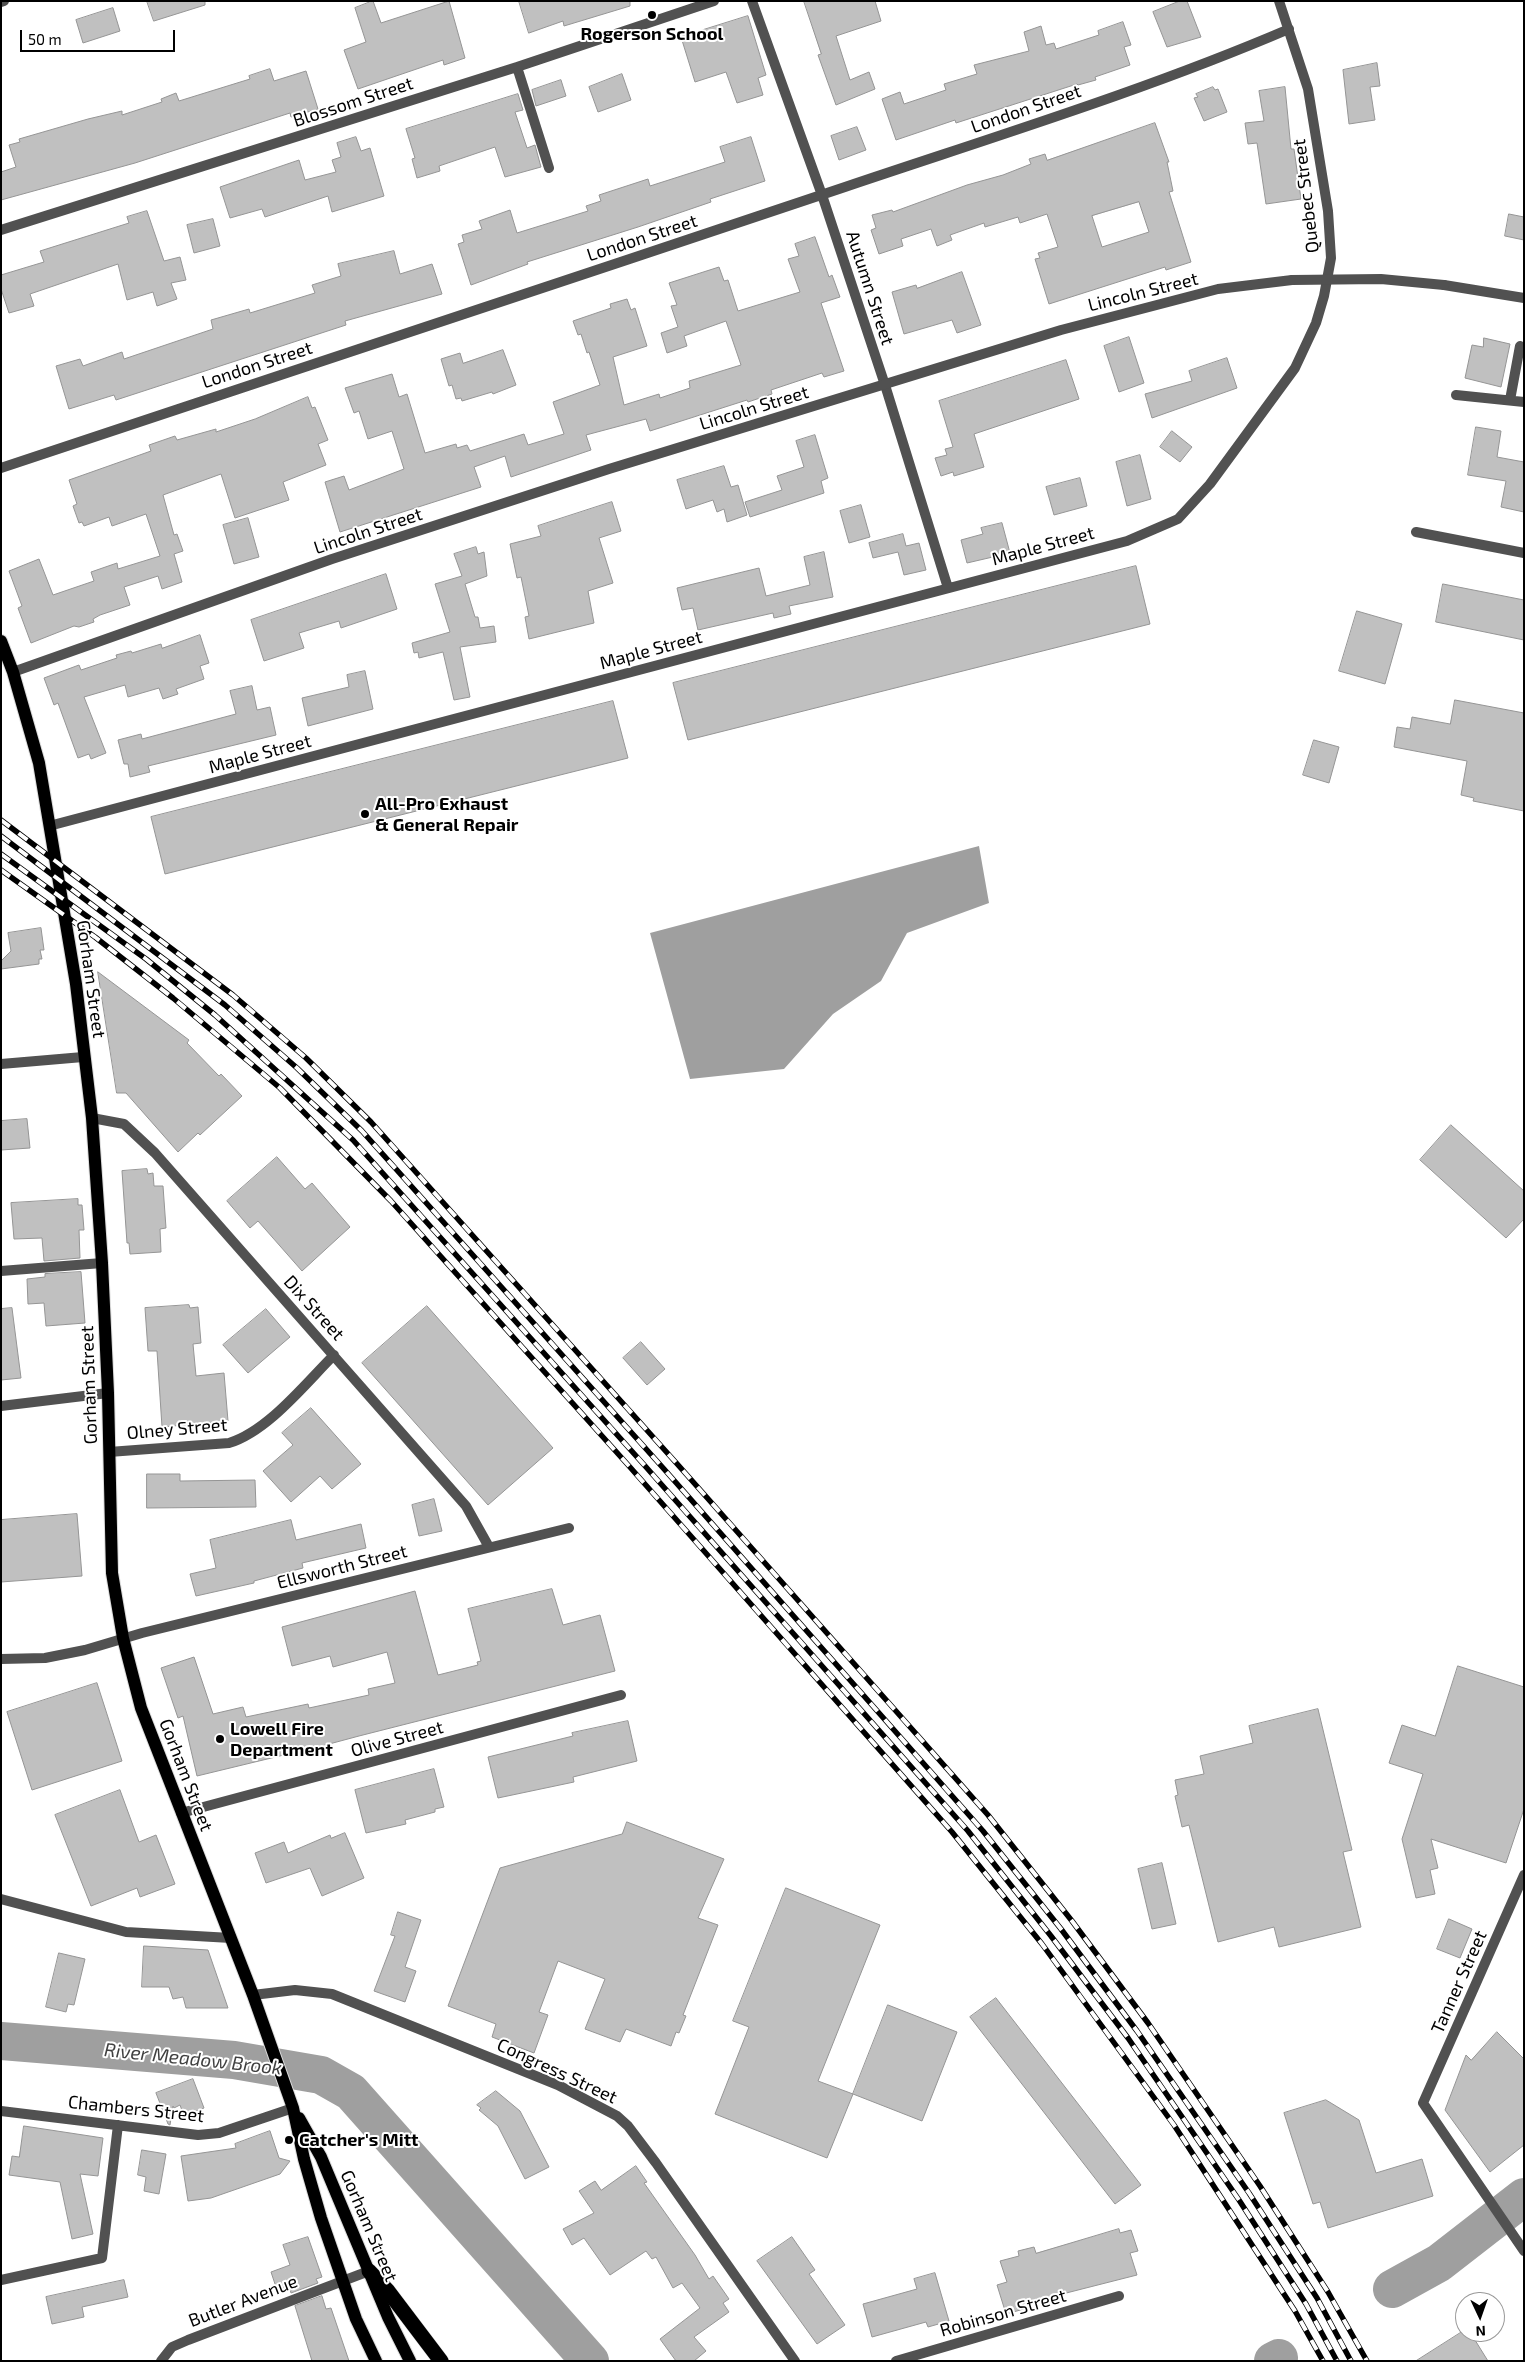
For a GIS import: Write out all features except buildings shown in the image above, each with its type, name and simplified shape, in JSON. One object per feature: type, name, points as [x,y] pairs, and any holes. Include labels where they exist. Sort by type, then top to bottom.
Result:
[{"type":"highway","points":[[369,2271],[388,2291],[441,2361]]},
{"type":"main road","name":"Gorham Street","points":[[1,641],[13,672],[39,763],[76,984],[83,1057],[92,1118],[102,1263],[108,1393],[112,1573],[123,1638],[141,1708],[253,1995],[291,2103],[306,2168],[343,2281],[356,2320],[374,2359]]},
{"type":"main road","name":"Gorham Street","points":[[291,2103],[321,2157],[388,2317],[410,2361]]},
{"type":"street","name":"Blossom Street","points":[[1,230],[517,67],[714,1]]},
{"type":"street","name":"Autumn Street","points":[[752,1],[822,195],[885,385],[948,588]]},
{"type":"street","name":"Quebec Street","points":[[1231,454],[1295,368],[1316,323],[1328,274],[1330,238],[1328,212],[1308,89],[1279,1]]},
{"type":"street","name":"London Street","points":[[1,468],[1127,92],[1222,58],[1288,29]]},
{"type":"street","points":[[517,67],[549,168]]},
{"type":"street","name":"Lincoln Street","points":[[13,672],[332,559],[610,469],[1061,330],[1218,289],[1292,280],[1382,279],[1444,285],[1524,298]]},
{"type":"street","points":[[1510,400],[1520,346]]},
{"type":"street","points":[[1456,395],[1524,402]]},
{"type":"street","name":"Maple Street","points":[[49,826],[1127,541],[1178,519],[1210,484],[1231,454]]},
{"type":"street","points":[[1416,532],[1524,553]]},
{"type":"street","points":[[1,1064],[83,1057]]},
{"type":"street","name":"Dix Street","points":[[92,1118],[124,1124],[155,1152],[466,1506],[489,1547]]},
{"type":"street","points":[[1,1270],[102,1263]]},
{"type":"street","name":"Olney Street","points":[[109,1452],[229,1443],[243,1439],[270,1418],[334,1355]]},
{"type":"street","points":[[1,1406],[108,1393]]},
{"type":"street","name":"Ellsworth Street","points":[[1,1659],[45,1658],[85,1650],[123,1638],[569,1528]]},
{"type":"street","name":"Olive Street","points":[[181,1813],[621,1695]]},
{"type":"street","name":"Tanner Street","points":[[1524,1875],[1423,2103],[1524,2251]]},
{"type":"street","points":[[1,1900],[126,1932],[231,1938]]},
{"type":"street","name":"Congress Street","points":[[253,1995],[295,1990],[332,1994],[558,2085],[617,2116],[628,2126],[656,2162],[795,2361]]},
{"type":"street","name":"Chambers Street","points":[[1,2111],[198,2135],[219,2133],[291,2103]]},
{"type":"street","points":[[1,2280],[102,2258],[118,2125]]},
{"type":"street","name":"Butler Avenue","points":[[161,2361],[172,2347],[188,2340],[369,2271]]},
{"type":"street","name":"Robinson Street","points":[[896,2361],[1119,2296]]},
{"type":"shaded area","points":[[979,846],[989,903],[907,933],[881,981],[833,1014],[784,1069],[690,1079],[650,933]]},
{"type":"waterway","name":"River Meadow Brook","points":[[1,2041],[234,2060],[321,2075],[351,2092],[590,2361]]},
{"type":"waterway","name":"River Meadow Brook","points":[[1392,2289],[1439,2263],[1524,2197]]},
{"type":"waterway","name":"River Meadow Brook","points":[[1273,2361],[1279,2358]]},
{"type":"railway","points":[[1,820],[233,995],[306,1058],[371,1122],[679,1466],[988,1815],[1072,1921],[1148,2023],[1260,2186],[1328,2292],[1367,2361]]},
{"type":"railway","points":[[1,836],[225,1005],[297,1068],[362,1131],[664,1469],[983,1831],[1061,1929],[1137,2031],[1249,2193],[1317,2298],[1351,2361]]},
{"type":"railway","points":[[1,854],[146,959],[215,1015],[353,1140],[646,1467],[968,1831],[1051,1936],[1128,2038],[1239,2200],[1306,2304],[1337,2361]]},
{"type":"railway","points":[[1,870],[95,937],[173,998],[280,1088],[391,1201],[629,1466],[952,1832],[1042,1944],[1174,2125],[1295,2311],[1323,2361]]},
{"type":"place","name":"Rogerson School","points":[[652,15]]},
{"type":"place","name":"All-Pro Exhaust & General Repair","points":[[365,814]]},
{"type":"place","name":"Lowell Fire Department","points":[[220,1739]]},
{"type":"place","name":"Catcher's Mitt","points":[[289,2140]]}]
